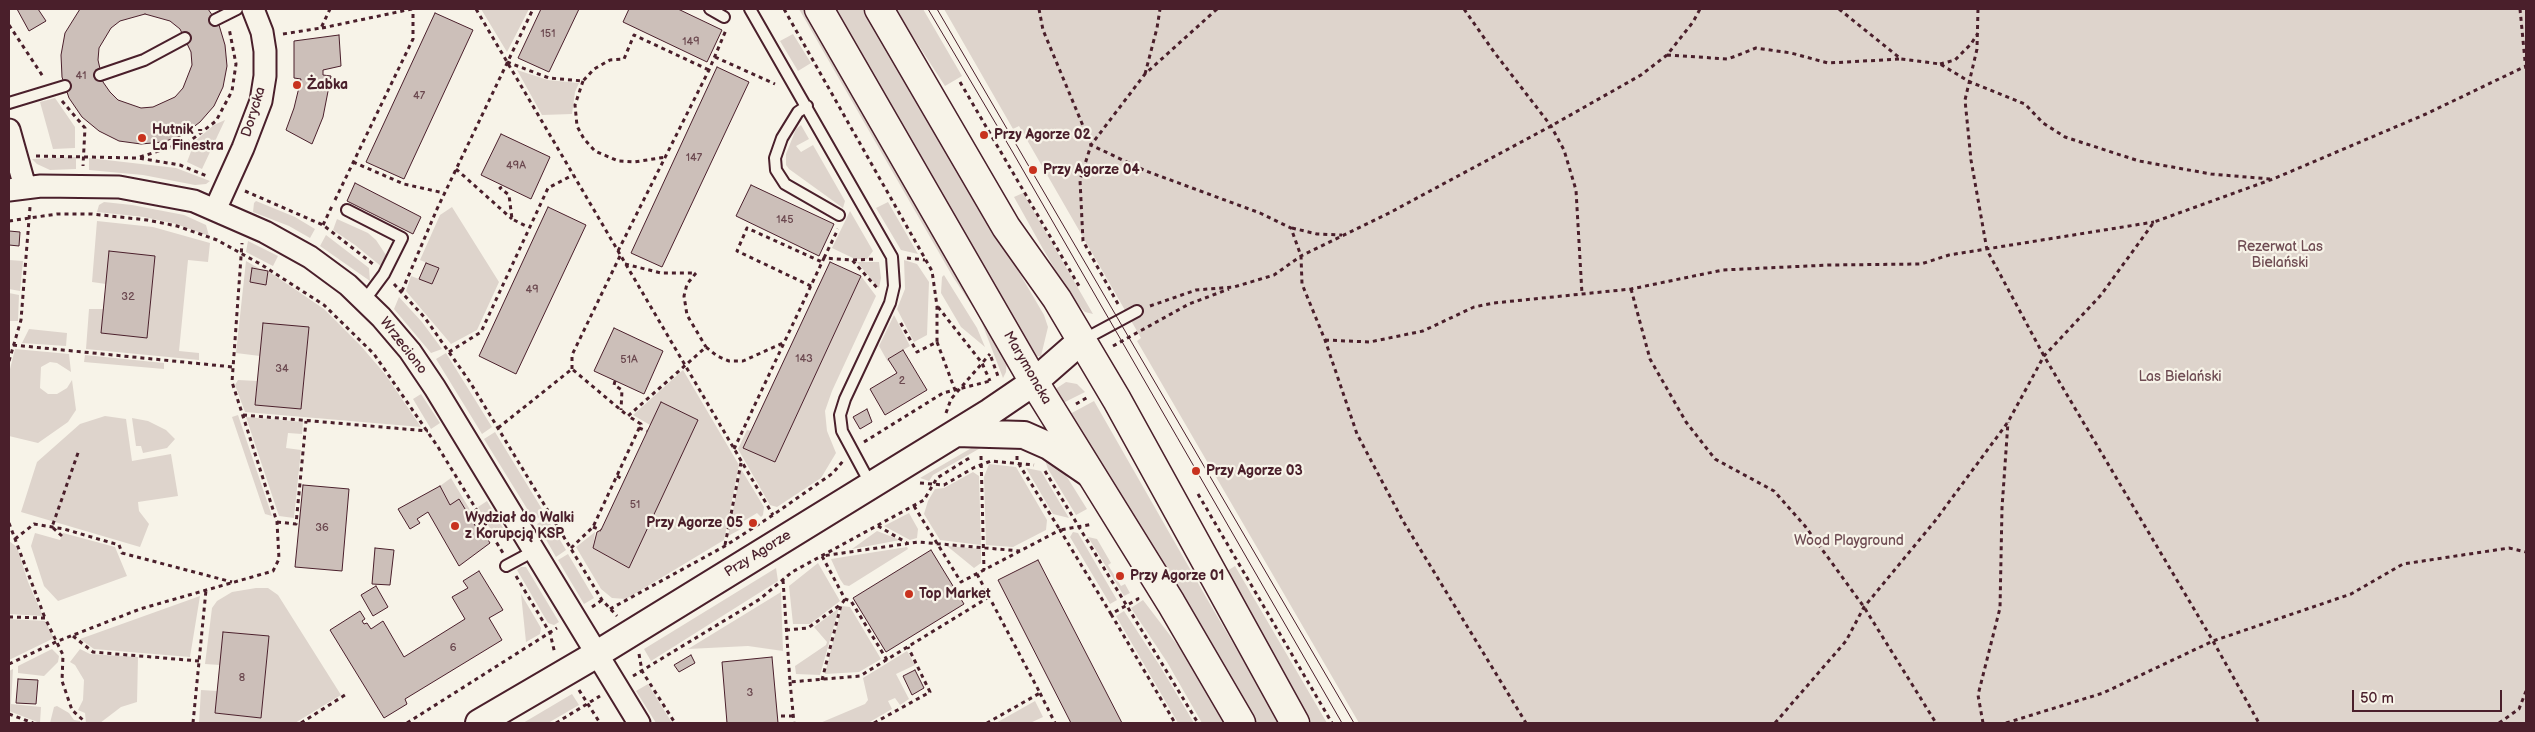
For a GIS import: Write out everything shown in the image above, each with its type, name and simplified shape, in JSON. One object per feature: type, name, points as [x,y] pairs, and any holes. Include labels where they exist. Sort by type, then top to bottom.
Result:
[{"type":"main road","name":"Marymoncka","points":[[819,9],[1034,382],[1170,603],[1241,723]]},
{"type":"main road","points":[[879,9],[1006,227],[1057,299],[1093,335],[1296,723]]},
{"type":"street","name":"Dorycka","points":[[215,210],[243,148],[260,101],[265,76],[265,51],[262,32],[253,9]]},
{"type":"street","points":[[9,130],[22,194]]},
{"type":"street","name":"Wrzeciono","points":[[22,194],[119,187],[194,201],[265,232],[310,257],[336,275],[364,301],[410,351],[638,723]]},
{"type":"street","name":"Przy Agorze","points":[[479,723],[597,654],[946,439],[1034,382],[1093,335]]},
{"type":"street","points":[[946,439],[1024,435],[1049,446],[1090,474]]},
{"type":"lane","points":[[220,17],[237,9]]},
{"type":"lane","points":[[710,9],[726,21]]},
{"type":"lane","points":[[750,9],[892,257],[894,286],[890,303],[844,399],[840,415],[842,431],[851,450],[879,480]]},
{"type":"lane","points":[[100,76],[144,60],[185,38]]},
{"type":"lane","points":[[9,103],[65,86]]},
{"type":"lane","points":[[807,106],[798,112],[782,138],[775,158],[776,170],[785,184],[839,215]]},
{"type":"lane","points":[[347,210],[402,238],[384,274],[364,301]]},
{"type":"lane","points":[[1093,335],[1137,311]]},
{"type":"lane","points":[[508,565],[534,551]]},
{"type":"path","points":[[321,28],[330,9]]},
{"type":"path","points":[[275,35],[321,28],[413,9],[413,39],[323,225]]},
{"type":"path","points":[[476,9],[773,515]]},
{"type":"path","points":[[402,291],[444,193],[533,9]]},
{"type":"path","points":[[784,9],[932,271],[937,306],[937,342],[955,390]]},
{"type":"path","points":[[1039,9],[1043,30],[1091,145],[1146,171],[1260,213],[1291,228],[1317,234],[1343,235]]},
{"type":"path","points":[[1145,74],[1160,9]]},
{"type":"path","points":[[1135,334],[1082,241],[1080,180],[1091,145],[1145,74],[1217,9]]},
{"type":"path","points":[[1464,9],[1550,126],[1564,150],[1576,190],[1582,294]]},
{"type":"path","points":[[1113,346],[1189,304],[1234,287],[1274,275],[1301,256],[1550,126],[1641,75],[1666,55],[1693,22],[1700,9]]},
{"type":"path","points":[[1839,9],[1901,59]]},
{"type":"path","points":[[1978,9],[1978,32],[1970,82],[1965,100],[1970,152],[1987,250],[2044,356],[2213,640],[2259,723]]},
{"type":"path","points":[[2520,9],[2526,70]]},
{"type":"path","points":[[138,158],[190,141],[216,120],[232,91],[236,64],[231,32],[220,17]]},
{"type":"path","points":[[618,252],[715,58],[726,21]]},
{"type":"path","points":[[1666,55],[1728,59],[1756,48],[1791,53],[1828,63],[1901,59],[1940,64],[1955,60],[1971,44],[1978,32]]},
{"type":"path","points":[[666,157],[634,162],[618,161],[595,151],[584,139],[577,126],[575,105],[583,81],[594,69],[610,60],[624,59],[634,35],[709,70]]},
{"type":"path","points":[[715,58],[776,84]]},
{"type":"path","points":[[506,62],[549,78],[583,81]]},
{"type":"path","points":[[1940,64],[1970,82],[2025,104],[2043,122],[2065,137],[2140,161],[2211,174],[2273,179]]},
{"type":"path","points":[[1325,340],[1370,342],[1423,332],[1474,308],[1631,289],[1723,270],[1829,265],[1921,264],[1949,255],[2154,222],[2273,179],[2426,114],[2526,66]]},
{"type":"path","points":[[960,82],[1084,294]]},
{"type":"path","points":[[353,162],[404,184],[444,193]]},
{"type":"path","points":[[456,169],[512,219],[528,227]]},
{"type":"path","points":[[448,352],[481,332],[528,227],[548,188],[573,175]]},
{"type":"path","points":[[502,187],[500,188],[508,195],[512,219]]},
{"type":"path","points":[[9,362],[21,320],[29,217],[22,194]]},
{"type":"path","points":[[9,221],[57,214],[92,214],[146,220],[185,229],[217,240],[324,305],[374,354],[428,431],[550,632],[554,652],[600,723]]},
{"type":"path","points":[[1775,723],[1846,641],[1864,608],[1935,521],[2008,422],[2044,356],[2101,295],[2154,222]]},
{"type":"path","points":[[811,286],[737,251],[747,228],[822,262]]},
{"type":"path","points":[[1291,228],[1301,256],[1302,284],[1325,340],[1357,434],[1403,521],[1526,723]]},
{"type":"path","points":[[9,664],[58,641],[140,610],[273,571],[278,559],[277,522],[232,382],[240,253]]},
{"type":"path","points":[[572,369],[572,356],[620,256]]},
{"type":"path","points":[[734,449],[824,258],[852,260],[890,303],[917,352],[937,342]]},
{"type":"path","points":[[625,264],[661,273],[696,273],[687,284],[684,296],[686,316],[706,347],[729,361],[743,361],[784,343]]},
{"type":"path","points":[[1137,311],[1196,290],[1234,287]]},
{"type":"path","points":[[1631,289],[1650,359],[1686,422],[1715,459],[1774,491],[1805,526],[1864,608],[1936,723]]},
{"type":"path","points":[[937,306],[982,363],[993,387]]},
{"type":"path","points":[[1093,335],[1113,346],[1117,353]]},
{"type":"path","points":[[13,346],[233,366]]},
{"type":"path","points":[[628,416],[706,347]]},
{"type":"path","points":[[946,439],[950,398],[990,354]]},
{"type":"path","points":[[571,548],[593,527],[641,424],[628,416],[572,369]]},
{"type":"path","points":[[498,428],[572,369]]},
{"type":"path","points":[[615,381],[614,384],[622,390],[621,410]]},
{"type":"path","points":[[610,609],[725,546],[773,515],[833,473],[851,450],[942,393],[990,381]]},
{"type":"path","points":[[1071,406],[1092,395]]},
{"type":"path","points":[[243,415],[428,431]]},
{"type":"path","points":[[277,522],[296,524],[306,421]]},
{"type":"path","points":[[1983,723],[1978,695],[2000,608],[2002,508],[2008,422]]},
{"type":"path","points":[[639,428],[647,431]]},
{"type":"path","points":[[52,527],[79,450]]},
{"type":"path","points":[[556,723],[760,599],[783,580],[822,556],[924,500],[937,478],[981,452],[986,451]]},
{"type":"path","points":[[981,452],[984,570]]},
{"type":"path","points":[[1010,452],[1017,453],[1019,464],[1175,723]]},
{"type":"path","points":[[879,480],[932,485],[948,484],[981,464],[994,460],[1042,466],[1125,606],[1198,723]]},
{"type":"path","points":[[725,546],[741,462]]},
{"type":"path","points":[[617,476],[624,480]]},
{"type":"path","points":[[914,506],[961,582],[1060,530],[1092,523],[1098,532]]},
{"type":"path","points":[[9,524],[45,618],[58,641],[63,655],[62,681],[72,710],[83,720],[83,723]]},
{"type":"path","points":[[14,539],[34,524],[52,527],[119,545],[122,553],[234,582]]},
{"type":"path","points":[[878,526],[907,543]]},
{"type":"path","points":[[52,527],[62,536]]},
{"type":"path","points":[[593,527],[601,530]]},
{"type":"path","points":[[488,540],[492,537]]},
{"type":"path","points":[[822,556],[907,543],[1021,551]]},
{"type":"path","points":[[2006,723],[2103,693],[2213,640],[2352,594],[2403,564],[2509,548],[2526,552]]},
{"type":"path","points":[[822,556],[845,599],[851,602],[887,660]]},
{"type":"path","points":[[1237,560],[1332,723]]},
{"type":"path","points":[[977,574],[1055,723]]},
{"type":"path","points":[[783,580],[794,723]]},
{"type":"path","points":[[193,723],[206,590]]},
{"type":"path","points":[[1111,614],[1138,599],[1133,590]]},
{"type":"path","points":[[790,682],[860,676],[989,597]]},
{"type":"path","points":[[822,680],[841,605],[845,599]]},
{"type":"path","points":[[407,723],[602,600]]},
{"type":"path","points":[[786,630],[808,628],[841,605]]},
{"type":"path","points":[[9,616],[45,618]]},
{"type":"path","points":[[72,636],[93,652],[199,661]]},
{"type":"path","points":[[874,723],[930,692],[908,647]]},
{"type":"path","points":[[2499,723],[2519,709],[2526,691]]},
{"type":"path","points":[[987,723],[1040,693]]},
{"type":"path","points":[[301,723],[345,695]]},
{"type":"path","points":[[9,714],[33,723]]},
{"type":"path","points":[[781,716],[793,716]]},
{"type":"green space","points":[[481,9],[529,9],[507,52]]},
{"type":"green space","points":[[799,9],[805,9],[1007,358],[1006,372],[1003,378],[980,318],[953,277]]},
{"type":"green space","points":[[832,9],[865,9],[1044,315],[1048,327],[1041,356],[1033,357]]},
{"type":"green space","points":[[895,9],[923,9],[962,76],[945,86]]},
{"type":"green space","name":"Las Bielański","points":[[944,9],[2526,9],[2526,723],[1359,723],[1137,341],[1141,338],[1019,126],[1013,129]]},
{"type":"green space","points":[[793,34],[811,63],[798,71],[780,41]]},
{"type":"green space","points":[[517,70],[548,80],[579,83],[575,92],[572,114],[542,115]]},
{"type":"green space","points":[[55,98],[75,127],[75,148],[53,149],[40,102]]},
{"type":"green space","points":[[225,120],[202,169],[187,162],[195,141],[214,125]]},
{"type":"green space","points":[[801,125],[809,139],[796,146],[801,152],[813,145],[845,201],[843,208],[786,165],[786,154],[796,129]]},
{"type":"green space","points":[[76,157],[76,169],[50,170],[37,164],[32,159]]},
{"type":"green space","points":[[89,158],[176,168],[210,181],[206,184],[195,185],[143,175],[89,170]]},
{"type":"green space","points":[[1023,193],[1093,314],[1085,312],[1074,301],[1043,249],[1014,197]]},
{"type":"green space","points":[[256,201],[295,217],[315,229],[310,238],[289,226],[253,212]]},
{"type":"green space","points":[[104,202],[132,205],[184,215],[206,225],[209,236],[176,224],[144,217],[97,212],[99,205]]},
{"type":"green space","points":[[888,202],[918,254],[901,250],[876,208]]},
{"type":"green space","points":[[452,207],[499,282],[477,330],[451,344],[406,291],[411,276],[432,284],[439,268],[420,260],[440,215]]},
{"type":"green space","points":[[850,211],[873,251],[867,259],[855,259],[832,248]]},
{"type":"green space","points":[[337,219],[368,233],[376,240],[388,258],[382,267],[333,230]]},
{"type":"green space","points":[[97,221],[153,227],[210,243],[208,262],[188,260],[179,351],[199,353],[199,360],[86,349],[89,309],[104,309],[102,333],[147,338],[155,256],[106,284],[92,282]]},
{"type":"green space","points":[[326,235],[369,268],[370,281],[320,246]]},
{"type":"green space","points":[[248,241],[278,256],[273,266],[246,252]]},
{"type":"green space","points":[[9,260],[23,261],[20,291],[9,289]]},
{"type":"green space","points":[[904,260],[917,264],[929,282],[927,335],[914,342],[897,309],[905,289]]},
{"type":"green space","points":[[246,261],[260,269],[252,268],[250,282],[266,285],[268,271],[324,309],[360,345],[385,374],[421,427],[245,412],[235,385],[238,380],[257,381],[255,405],[301,409],[309,328],[260,356],[236,353]]},
{"type":"green space","points":[[857,262],[879,262],[881,278],[879,288]]},
{"type":"green space","points":[[944,275],[977,328],[985,347],[961,327],[941,293],[942,277]]},
{"type":"green space","points":[[861,276],[876,296],[832,391],[825,411],[827,431],[836,453],[821,478],[777,507],[770,505],[738,449],[747,430],[751,431],[775,462]]},
{"type":"green space","points":[[9,293],[19,295],[18,321],[9,321]]},
{"type":"green space","points":[[399,297],[422,322],[442,349],[431,353],[394,309]]},
{"type":"green space","points":[[894,315],[910,346],[889,358],[888,362],[879,346]]},
{"type":"green space","points":[[29,329],[67,333],[66,346],[22,343]]},
{"type":"green space","points":[[15,349],[69,354],[71,372],[57,363],[50,362],[41,367],[40,388],[48,394],[57,394],[67,388],[72,380],[76,410],[68,422],[38,443],[9,436],[9,373]]},
{"type":"green space","points":[[446,353],[492,427],[482,434],[436,359]]},
{"type":"green space","points":[[85,355],[164,363],[164,369],[84,362]]},
{"type":"green space","points":[[683,370],[739,465],[724,540],[626,599],[612,598],[601,589],[576,547],[595,532],[593,548],[629,568],[698,420],[661,402],[650,425],[633,415]]},
{"type":"green space","points":[[1066,382],[1077,384],[1085,392],[1061,404],[1056,393],[1057,388]]},
{"type":"green space","points":[[421,394],[440,423],[431,429],[413,399]]},
{"type":"green space","points":[[1094,401],[1280,723],[1255,723],[1068,415]]},
{"type":"green space","points":[[238,415],[272,516],[265,514],[232,417]]},
{"type":"green space","points":[[105,416],[126,419],[132,461],[171,454],[178,496],[138,502],[139,511],[149,524],[140,547],[21,512],[37,462],[80,424]]},
{"type":"green space","points":[[246,417],[303,422],[302,434],[288,433],[286,448],[301,450],[294,518],[279,516]]},
{"type":"green space","points":[[132,418],[148,421],[166,430],[175,439],[167,448],[143,453],[141,446],[136,446]]},
{"type":"green space","points":[[495,432],[545,514],[534,520],[484,439]]},
{"type":"green space","points":[[980,443],[984,446],[933,475],[929,481],[920,478]]},
{"type":"green space","points":[[1042,452],[1062,469],[1087,509],[1076,515],[1048,469]]},
{"type":"green space","points":[[989,464],[1016,467],[1047,520],[1046,530],[1013,547],[986,545],[984,477]]},
{"type":"green space","points":[[1026,468],[1041,471],[1069,518],[1053,514]]},
{"type":"green space","points":[[741,469],[764,507],[763,515],[761,517],[757,513],[739,524],[741,529],[728,536]]},
{"type":"green space","points":[[973,472],[979,476],[981,545],[940,540],[924,514],[928,501],[935,489],[944,488]]},
{"type":"green space","points":[[451,478],[485,535],[482,537],[459,500],[450,505],[440,486]]},
{"type":"green space","points":[[487,501],[503,528],[493,534],[478,507]]},
{"type":"green space","points":[[909,513],[918,529],[917,538],[910,540],[884,526]]},
{"type":"green space","points":[[547,518],[566,550],[556,557],[537,524]]},
{"type":"green space","points":[[877,531],[900,540],[852,549]]},
{"type":"green space","points":[[1073,532],[1078,533],[1117,600],[1110,604],[1070,537]]},
{"type":"green space","points":[[35,533],[60,540],[63,533],[115,547],[127,576],[58,601],[44,586],[31,546]]},
{"type":"green space","points":[[1088,537],[1097,539],[1111,563],[1108,565],[1121,586],[1125,584],[1130,593],[1124,596]]},
{"type":"green space","points":[[9,541],[17,547],[28,582],[43,616],[9,614]]},
{"type":"green space","points":[[947,546],[981,549],[981,563],[974,568]]},
{"type":"green space","points":[[907,547],[908,549],[849,586],[844,585],[840,579],[831,559]]},
{"type":"green space","points":[[568,554],[594,598],[584,604],[558,560]]},
{"type":"green space","points":[[818,563],[840,601],[810,624],[793,624],[789,586]]},
{"type":"green space","points":[[1235,566],[1327,723],[1310,723],[1227,571]]},
{"type":"green space","points":[[521,567],[526,567],[559,622],[554,625],[548,623],[517,570]]},
{"type":"green space","points":[[776,568],[778,581],[651,661],[644,649]]},
{"type":"green space","points":[[268,588],[278,595],[341,695],[295,723],[199,723],[201,690],[217,691],[215,713],[261,718],[269,636],[223,632],[220,665],[205,664],[212,608],[217,601],[232,592]]},
{"type":"green space","points":[[781,592],[783,651],[748,646],[688,649]]},
{"type":"green space","points":[[521,594],[541,628],[540,634],[526,642]]},
{"type":"green space","points":[[200,596],[190,657],[94,649],[80,639]]},
{"type":"green space","points":[[1143,600],[1198,672],[1229,723],[1202,723],[1167,662],[1131,608]]},
{"type":"green space","points":[[842,606],[850,607],[881,659],[859,672],[825,674]]},
{"type":"green space","points":[[839,608],[820,675],[796,674],[795,666],[826,645],[827,642],[814,627]]},
{"type":"green space","points":[[1124,611],[1194,723],[1178,723],[1116,616]]},
{"type":"green space","points":[[9,619],[45,621],[54,638],[9,660]]},
{"type":"green space","points":[[52,649],[59,656],[58,662],[44,676],[18,673],[18,666]]},
{"type":"green space","points":[[80,649],[90,654],[138,657],[137,702],[121,707],[100,723],[86,723],[85,713],[78,710],[83,700],[84,680],[75,665],[70,662]]},
{"type":"green space","points":[[907,651],[915,665],[896,674],[909,699],[900,705],[895,698],[888,701],[892,709],[868,723],[820,723],[865,704],[868,700],[863,678]]},
{"type":"green space","points":[[13,669],[11,704],[41,707],[40,723],[9,711],[9,671]]},
{"type":"green space","points":[[648,684],[672,723],[656,723],[636,691]]},
{"type":"green space","points":[[572,694],[579,705],[548,723],[523,723]]},
{"type":"green space","points":[[1035,701],[1043,717],[1030,723],[996,723]]},
{"type":"green space","points":[[57,706],[69,713],[74,720],[80,721],[80,723],[50,723],[54,707]]},
{"type":"building","points":[[17,9],[38,9],[46,21],[29,31]]},
{"type":"building","points":[[80,9],[208,9],[219,25],[225,45],[227,66],[223,87],[214,106],[200,122],[183,135],[163,142],[141,144],[119,141],[99,131],[82,117],[69,98],[62,77],[61,55],[65,33]],"holes":[[[145,14],[170,21],[180,29],[191,52],[192,65],[183,88],[175,97],[153,107],[141,108],[118,100],[103,82],[98,60],[99,48],[111,28],[120,21]]]},
{"type":"building","points":[[541,9],[579,9],[549,72],[518,58]]},
{"type":"building","points":[[629,9],[678,9],[722,30],[707,62],[623,22]]},
{"type":"building","points":[[435,13],[473,30],[404,179],[366,162]]},
{"type":"building","points":[[339,35],[341,66],[323,70],[323,75],[331,76],[323,117],[312,144],[286,130],[301,79],[294,78],[294,41]]},
{"type":"building","points":[[717,67],[749,82],[662,267],[631,253]]},
{"type":"building","points":[[501,134],[550,157],[531,199],[481,175]]},
{"type":"building","points":[[355,183],[421,217],[413,234],[347,201]]},
{"type":"building","points":[[751,185],[834,224],[819,256],[736,216]]},
{"type":"building","points":[[548,207],[586,225],[516,374],[479,356]]},
{"type":"building","points":[[9,231],[20,232],[19,246],[9,245]]},
{"type":"building","points":[[109,251],[155,256],[147,338],[101,333]]},
{"type":"building","points":[[830,262],[861,276],[775,462],[743,448]]},
{"type":"building","points":[[426,263],[439,268],[432,284],[419,279]]},
{"type":"building","points":[[252,268],[268,271],[266,285],[250,282]]},
{"type":"building","points":[[263,323],[309,327],[301,409],[255,405]]},
{"type":"building","points":[[614,328],[663,351],[644,394],[594,371]]},
{"type":"building","points":[[903,350],[927,390],[885,415],[870,389],[897,373],[888,359]]},
{"type":"building","points":[[661,402],[698,420],[629,568],[593,548],[597,532],[601,530]]},
{"type":"building","points":[[867,409],[872,422],[860,429],[853,417]]},
{"type":"building","points":[[303,485],[349,489],[342,571],[295,567]]},
{"type":"building","name":"Wydział do Walki z Korupcją KSP","points":[[440,486],[450,505],[459,499],[482,537],[485,535],[490,543],[459,566],[428,512],[417,519],[420,523],[410,529],[398,509]]},
{"type":"building","points":[[375,548],[394,550],[390,585],[372,584]]},
{"type":"building","points":[[931,550],[964,604],[886,652],[853,598]]},
{"type":"building","points":[[1038,560],[1122,723],[1071,723],[998,580]]},
{"type":"building","points":[[479,571],[503,610],[489,618],[502,640],[405,699],[407,704],[384,718],[330,630],[360,611],[365,619],[362,621],[364,624],[367,623],[371,629],[383,621],[404,657],[465,619],[452,597],[468,588],[463,581]]},
{"type":"building","points":[[376,586],[388,607],[373,616],[361,595]]},
{"type":"building","points":[[223,632],[269,636],[261,718],[215,713]]},
{"type":"building","points":[[691,655],[695,663],[679,672],[674,665]]},
{"type":"building","points":[[772,657],[778,723],[727,723],[722,662]]},
{"type":"building","points":[[915,670],[924,688],[912,695],[903,676]]},
{"type":"building","points":[[18,679],[38,680],[36,704],[16,703]]},
{"type":"tram line","points":[[928,9],[1342,723]]},
{"type":"tram line","points":[[937,9],[1354,723]]},
{"type":"place","name":"Żabka","points":[[297,85]]},
{"type":"place","name":"Przy Agorze 02","points":[[984,135]]},
{"type":"place","name":"Hutnik - La Finestra","points":[[142,138]]},
{"type":"place","name":"Przy Agorze 04","points":[[1033,170]]},
{"type":"place","name":"Przy Agorze 03","points":[[1196,471]]},
{"type":"place","name":"Przy Agorze 05","points":[[753,523]]},
{"type":"place","name":"Wydział do Walki z Korupcją KSP","points":[[455,526]]},
{"type":"place","name":"Przy Agorze 01","points":[[1120,576]]},
{"type":"place","name":"Top Market","points":[[909,594]]},
{"type":"park label","name":"Rezerwat Las Bielański","points":[[2280,256]]},
{"type":"park label","name":"Wood Playground","points":[[1849,541]]}]
